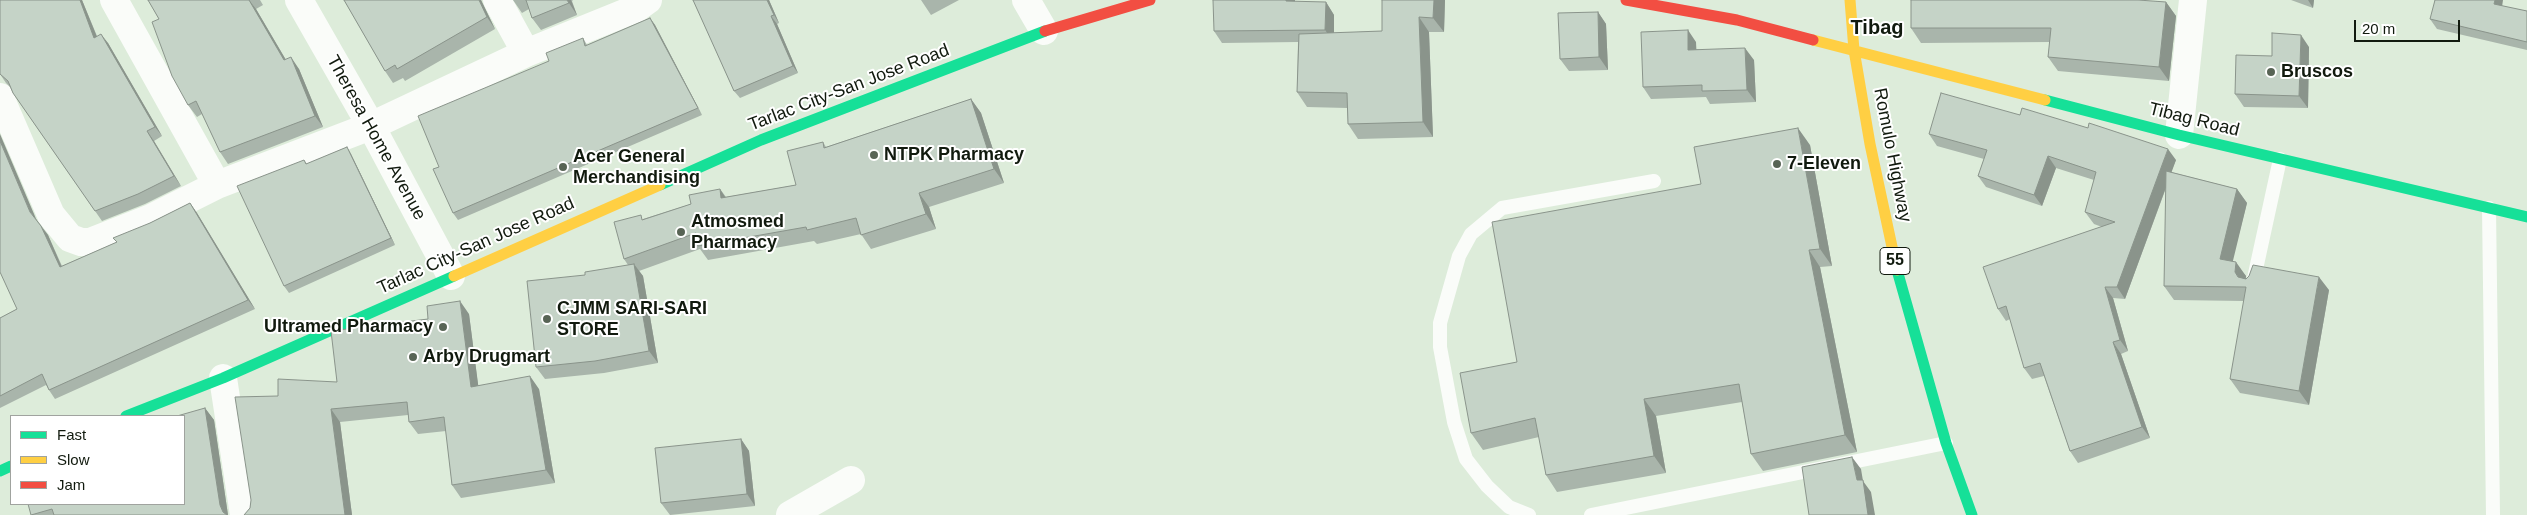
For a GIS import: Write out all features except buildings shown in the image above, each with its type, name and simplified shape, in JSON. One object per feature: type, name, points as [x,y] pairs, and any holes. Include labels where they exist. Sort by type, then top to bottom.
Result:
[{"type":"main road","name":"Tarlac City-San Jose Road","points":[[129,415],[223,378],[761,140],[1115,4],[1150,0]]},
{"type":"main road","points":[[1626,0],[1737,20],[1854,50]]},
{"type":"main road","name":"Romulo Highway","points":[[1850,0],[1854,50],[1870,144],[1894,258],[1946,443],[1972,515]]},
{"type":"main road","name":"Tibag Road","points":[[1854,50],[2179,135],[2527,217]]},
{"type":"street","points":[[114,0],[217,185]]},
{"type":"street","name":"Theresa Home Avenue","points":[[300,0],[371,126],[451,276]]},
{"type":"street","points":[[496,0],[526,53]]},
{"type":"street","points":[[0,97],[51,215],[70,238],[81,242],[102,239],[151,218],[217,185],[371,126],[526,53],[637,8],[648,0]]},
{"type":"street","points":[[1026,0],[1044,32]]},
{"type":"street","points":[[2179,135],[2192,0]]},
{"type":"street","points":[[223,378],[244,515]]},
{"type":"street","points":[[790,515],[851,480]]},
{"type":"lane","points":[[2253,284],[2280,159]]},
{"type":"lane","points":[[1529,515],[1509,508],[1487,486],[1466,459],[1454,422],[1440,347],[1440,323],[1459,256],[1471,234],[1502,208],[1654,181]]},
{"type":"lane","points":[[2489,208],[2492,515]]},
{"type":"lane","points":[[1591,515],[1946,443]]},
{"type":"traffic: fast","points":[[660,185],[761,140],[1045,31]]},
{"type":"traffic: fast","points":[[2045,100],[2179,135],[2527,217]]},
{"type":"traffic: fast","points":[[1897,270],[1946,443],[1972,515]]},
{"type":"traffic: fast","points":[[129,415],[223,378],[454,276]]},
{"type":"traffic: fast","points":[[0,471],[10,466]]},
{"type":"traffic: slow","points":[[1850,0],[1854,50],[1870,144],[1897,270]]},
{"type":"traffic: slow","points":[[1813,40],[2045,100]]},
{"type":"traffic: slow","points":[[454,276],[660,185]]},
{"type":"traffic: jam","points":[[1045,31],[1150,0]]},
{"type":"traffic: jam","points":[[1626,0],[1737,20],[1813,40]]},
{"type":"place","name":"Bruscos","points":[[2271,72]]},
{"type":"place","name":"NTPK Pharmacy","points":[[874,155]]},
{"type":"place","name":"7-Eleven","points":[[1777,164]]},
{"type":"place","name":"Acer General Merchandising","points":[[563,167]]},
{"type":"place","name":"Atmosmed Pharmacy","points":[[681,232]]},
{"type":"place","name":"CJMM SARI-SARI STORE","points":[[547,319]]},
{"type":"place","name":"Ultramed Pharmacy","points":[[443,327]]},
{"type":"place","name":"Arby Drugmart","points":[[413,357]]},
{"type":"district","name":"Tibag","points":[[1877,28]]}]
